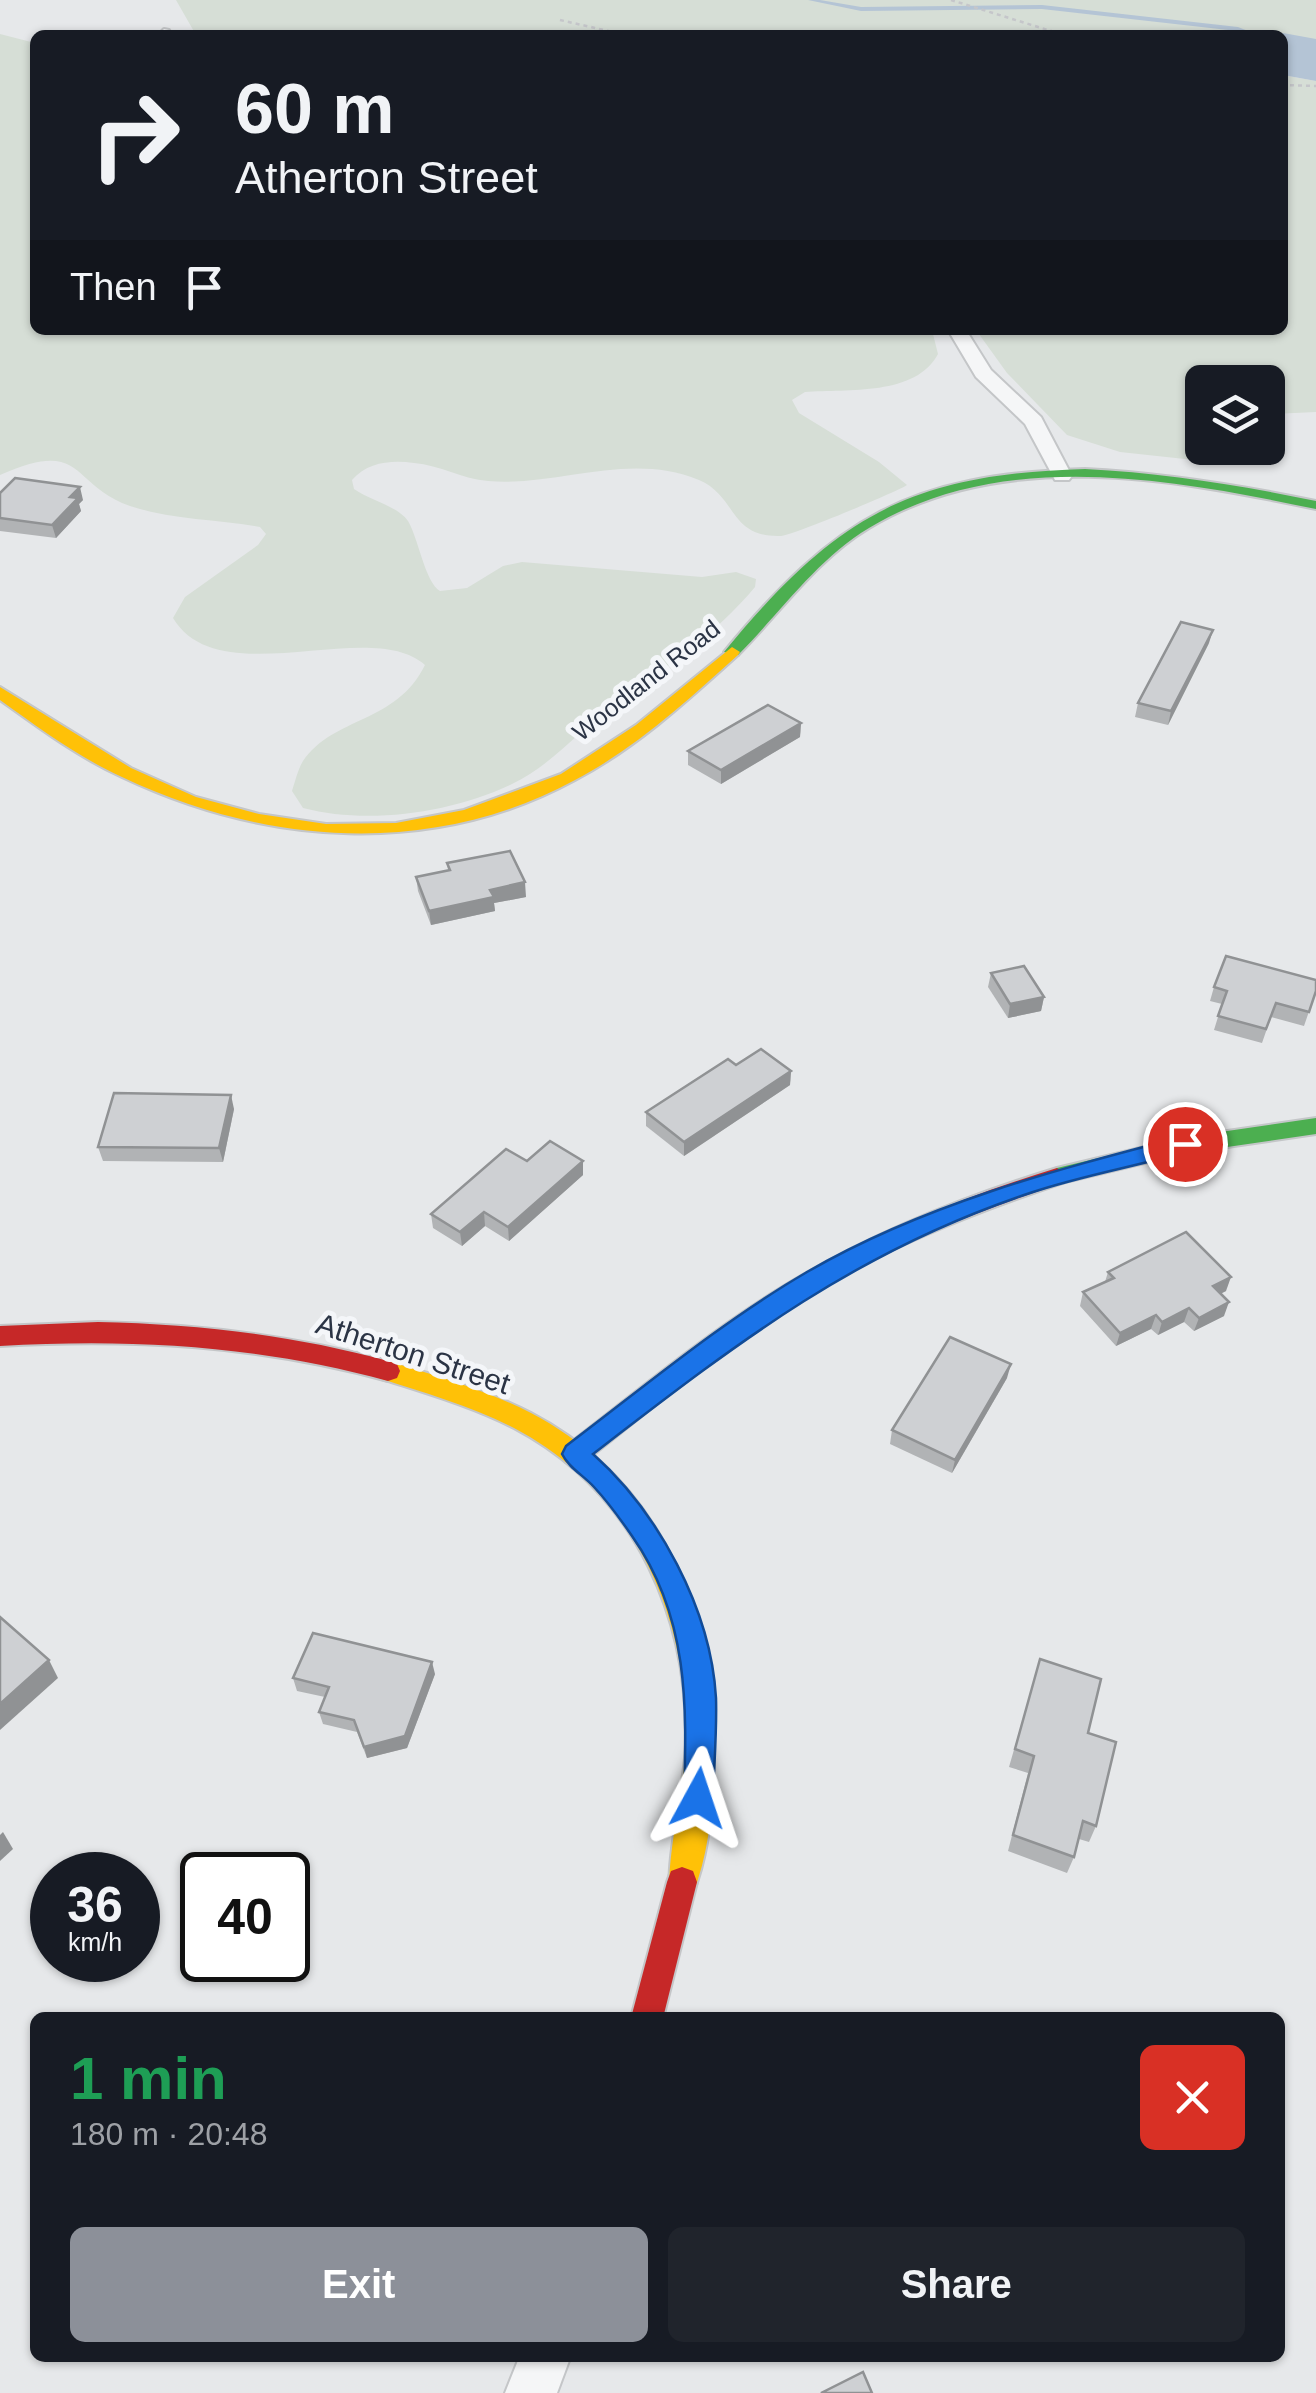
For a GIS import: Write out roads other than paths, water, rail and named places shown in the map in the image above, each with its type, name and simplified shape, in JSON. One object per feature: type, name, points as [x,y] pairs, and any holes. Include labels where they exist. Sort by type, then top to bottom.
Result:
[{"type":"street","points":[[959,335],[983,373],[1034,420],[1062,476]]},
{"type":"street","name":"Woodland Road","points":[[0,692],[49,730],[132,778],[248,821],[319,832],[432,822],[520,798],[580,767],[715,668],[825,551],[871,519],[955,489],[1062,476],[1202,483],[1316,505]]},
{"type":"street","points":[[575,1454],[736,1331],[814,1279],[894,1238],[1024,1186],[1116,1159],[1210,1140],[1316,1126]]},
{"type":"street","name":"Atherton Street","points":[[0,1336],[140,1329],[227,1336],[313,1351],[466,1396],[545,1432],[575,1454],[625,1505],[661,1560],[688,1623],[702,1696],[703,1738],[696,1820],[648,2012]]},
{"type":"street","points":[[530,2393],[544,2362]]},
{"type":"water","points":[[1288,34],[1316,39],[1316,81],[1288,76]]},
{"type":"waterway","points":[[811,0],[861,9],[1042,7],[1241,30]]}]
